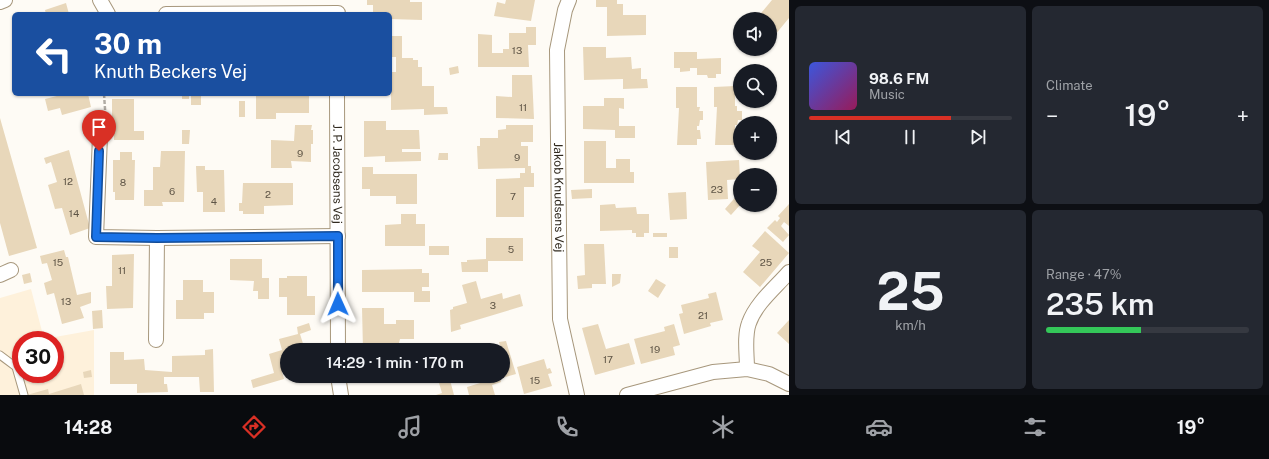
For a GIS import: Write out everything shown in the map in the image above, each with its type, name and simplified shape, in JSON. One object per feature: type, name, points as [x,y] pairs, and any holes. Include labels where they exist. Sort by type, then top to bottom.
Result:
[{"type":"street","points":[[0,2],[5,0]]},
{"type":"street","points":[[100,0],[107,12]]},
{"type":"street","name":"Jakob Knudsens Vej","points":[[569,0],[565,10],[558,50],[560,318],[577,395]]},
{"type":"street","points":[[235,12],[339,9]]},
{"type":"street","name":"J. P. Jacobsens Vej","points":[[337,96],[338,343]]},
{"type":"street","points":[[100,136],[96,237],[157,238],[338,236]]},
{"type":"street","points":[[156,340],[157,238]]},
{"type":"street","points":[[748,369],[746,335],[749,322],[760,304],[789,272]]},
{"type":"street","points":[[627,395],[714,372],[748,369],[769,374],[789,384]]},
{"type":"street","points":[[339,383],[341,395]]},
{"type":"lane","points":[[0,355],[16,367],[24,395]]},
{"type":"path","points":[[100,136],[107,133],[104,96]]},
{"type":"shaded area","points":[[31,289],[42,331],[12,331],[12,383],[64,383],[64,335],[94,330],[94,395],[0,395],[0,298]]},
{"type":"building","points":[[367,0],[410,0],[410,2],[422,2],[422,20],[392,19],[392,12],[373,12],[373,5],[367,5]]},
{"type":"building","points":[[506,0],[535,0],[531,21],[494,16],[497,2],[505,4]]},
{"type":"building","points":[[596,0],[617,0],[617,4],[623,4],[623,15],[646,15],[646,35],[607,36],[607,7],[596,7]]},
{"type":"building","points":[[772,0],[789,0],[789,18],[777,33],[777,12],[762,12]]},
{"type":"building","points":[[66,3],[68,12],[46,12],[45,10]]},
{"type":"building","points":[[526,27],[536,27],[536,45],[528,45],[529,67],[478,67],[478,34],[492,35],[492,53],[503,53],[503,49],[509,49],[509,33],[526,33]]},
{"type":"building","points":[[392,36],[402,36],[402,58],[413,58],[413,60],[418,60],[418,67],[422,67],[422,86],[434,86],[434,107],[447,107],[448,114],[424,115],[424,109],[391,110],[392,72],[396,72],[396,57],[392,57]]},
{"type":"building","points":[[583,47],[606,47],[606,58],[631,57],[632,69],[641,68],[641,79],[647,79],[648,88],[623,89],[623,79],[584,80]]},
{"type":"building","points":[[674,52],[697,52],[697,59],[721,58],[721,74],[716,74],[716,78],[708,78],[707,75],[697,75],[697,68],[690,68],[690,71],[680,72],[680,68],[674,68]]},
{"type":"building","points":[[458,66],[459,73],[450,75],[449,68]]},
{"type":"building","points":[[512,75],[532,75],[534,119],[496,118],[496,96],[512,97]]},
{"type":"building","points":[[733,86],[733,108],[737,108],[737,111],[742,111],[742,116],[733,116],[733,145],[715,145],[717,107],[714,107],[714,87]]},
{"type":"building","points":[[676,87],[697,87],[697,107],[700,107],[699,111],[703,111],[703,120],[700,120],[699,126],[697,126],[697,130],[700,130],[701,139],[697,139],[697,145],[677,145],[679,108],[676,108]]},
{"type":"building","points":[[57,96],[88,96],[91,107],[62,115],[60,108],[48,111],[45,99]]},
{"type":"building","points":[[182,96],[189,96],[189,99],[182,99]]},
{"type":"building","points":[[191,96],[201,96],[201,105],[191,105]]},
{"type":"building","points":[[256,96],[309,96],[309,113],[276,113],[276,119],[256,119]]},
{"type":"building","points":[[604,98],[624,98],[624,109],[619,108],[619,126],[635,126],[635,138],[615,138],[615,130],[583,129],[583,106],[604,106]]},
{"type":"building","points":[[112,99],[134,99],[134,131],[144,131],[144,140],[114,140],[114,131],[112,131]]},
{"type":"building","points":[[239,101],[245,101],[245,117],[239,117]]},
{"type":"building","points":[[0,118],[37,248],[9,256],[0,223]]},
{"type":"building","points":[[364,121],[386,121],[386,130],[419,130],[420,149],[402,149],[402,152],[421,152],[421,161],[385,162],[385,156],[364,157]]},
{"type":"building","points":[[295,125],[312,125],[311,130],[313,130],[313,144],[311,144],[311,162],[291,161],[292,168],[271,168],[271,140],[294,141]]},
{"type":"building","points":[[506,125],[533,125],[533,142],[521,142],[521,146],[528,146],[528,166],[531,166],[531,173],[534,173],[534,187],[524,187],[524,217],[496,217],[496,179],[520,178],[520,173],[525,173],[525,168],[478,169],[477,146],[480,146],[480,138],[498,138],[498,130],[506,129]]},
{"type":"building","points":[[182,130],[190,130],[189,144],[182,144]]},
{"type":"building","points":[[584,141],[606,141],[606,168],[616,168],[616,159],[630,159],[630,172],[634,172],[634,183],[584,183]]},
{"type":"building","points":[[69,150],[90,228],[70,235],[62,208],[55,209],[48,185],[57,182],[51,162],[46,164],[44,158]]},
{"type":"building","points":[[161,151],[185,151],[184,202],[162,202],[163,206],[144,206],[144,190],[153,190],[153,167],[160,167]]},
{"type":"building","points":[[120,152],[132,152],[132,160],[135,160],[134,200],[115,200],[115,192],[113,192],[113,160],[120,160]]},
{"type":"building","points":[[439,153],[448,153],[448,160],[438,160]]},
{"type":"building","points":[[739,160],[739,168],[733,168],[733,180],[727,180],[728,199],[708,200],[706,162]]},
{"type":"building","points":[[196,166],[205,166],[205,170],[224,170],[225,212],[203,212],[203,192],[197,192]]},
{"type":"building","points":[[362,167],[373,167],[373,174],[417,174],[417,204],[396,204],[396,196],[370,196],[370,189],[362,189]]},
{"type":"building","points":[[243,183],[293,183],[293,205],[264,206],[264,214],[243,214],[243,211],[239,211],[239,203],[242,203]]},
{"type":"building","points":[[592,189],[592,198],[572,199],[571,190]]},
{"type":"building","points":[[686,192],[687,219],[670,220],[668,193]]},
{"type":"building","points":[[733,200],[734,212],[731,215],[725,209]]},
{"type":"building","points":[[615,204],[616,208],[636,207],[637,214],[649,214],[649,233],[644,233],[644,237],[636,237],[636,233],[632,233],[632,230],[600,231],[600,205]]},
{"type":"building","points":[[789,204],[789,226],[784,222],[781,226],[789,235],[783,242],[767,228],[775,220],[777,222],[780,218],[778,216]]},
{"type":"building","points":[[401,214],[416,214],[416,224],[425,224],[425,246],[385,246],[385,225],[401,224]]},
{"type":"building","points":[[765,231],[789,253],[760,287],[743,272],[760,252],[752,246]]},
{"type":"building","points":[[653,233],[667,233],[667,237],[653,237]]},
{"type":"building","points":[[486,238],[523,238],[523,261],[488,261],[488,272],[462,272],[461,262],[467,262],[467,260],[486,259]]},
{"type":"building","points":[[584,244],[604,244],[606,284],[592,284],[592,288],[578,289],[577,276],[585,275]]},
{"type":"building","points":[[429,246],[449,246],[449,255],[429,255]]},
{"type":"building","points":[[669,247],[678,247],[678,258],[669,258]]},
{"type":"building","points":[[64,250],[66,257],[68,257],[77,295],[91,292],[91,303],[80,307],[84,318],[62,324],[54,293],[47,295],[44,283],[52,280],[47,263],[42,264],[40,256]]},
{"type":"building","points":[[134,254],[133,308],[107,309],[106,286],[112,286],[112,255]]},
{"type":"building","points":[[230,259],[262,259],[262,278],[269,278],[269,299],[258,299],[258,291],[253,291],[254,281],[230,280]]},
{"type":"building","points":[[422,269],[422,273],[429,273],[429,287],[422,287],[422,291],[430,291],[430,302],[414,302],[414,292],[362,292],[362,270]]},
{"type":"building","points":[[30,273],[32,282],[24,284],[22,275]]},
{"type":"building","points":[[612,274],[621,274],[620,283],[612,287]]},
{"type":"building","points":[[287,276],[307,276],[307,296],[315,296],[315,315],[287,315],[287,297],[279,297],[279,278],[287,278]]},
{"type":"building","points":[[656,279],[666,285],[658,298],[648,291]]},
{"type":"building","points":[[183,280],[203,280],[203,292],[214,292],[214,313],[204,313],[204,319],[176,319],[176,300],[183,300]]},
{"type":"building","points":[[476,281],[481,299],[502,293],[503,299],[520,294],[523,306],[460,325],[461,329],[451,332],[450,310],[453,309],[453,307],[467,303],[462,285]]},
{"type":"building","points":[[716,292],[723,320],[710,323],[711,326],[684,334],[679,314],[683,313],[681,305],[709,298],[708,294]]},
{"type":"building","points":[[362,308],[384,308],[384,324],[396,324],[396,320],[414,320],[414,339],[400,339],[399,343],[363,343]]},
{"type":"building","points":[[102,310],[103,328],[93,329],[92,311]]},
{"type":"building","points":[[789,320],[789,344],[777,333]]},
{"type":"building","points":[[309,323],[311,330],[300,334],[303,343],[280,343],[279,339],[298,334],[297,327]]},
{"type":"building","points":[[598,324],[606,349],[629,343],[635,364],[595,375],[582,328]]},
{"type":"building","points":[[674,324],[680,345],[673,347],[675,355],[641,364],[634,339],[665,331],[664,327]]},
{"type":"building","points":[[506,341],[507,343],[499,343]]},
{"type":"building","points":[[213,349],[214,392],[200,392],[199,377],[164,377],[164,384],[167,384],[168,392],[137,393],[137,384],[110,384],[110,352],[124,352],[124,360],[144,359],[145,370],[172,372],[172,356],[205,355],[205,350]]},
{"type":"building","points":[[280,351],[280,380],[253,388],[251,380],[274,373],[269,354]]},
{"type":"building","points":[[510,354],[516,374],[510,376]]},
{"type":"building","points":[[544,359],[547,369],[550,368],[552,373],[548,374],[552,386],[524,394],[517,367]]},
{"type":"building","points":[[91,370],[92,377],[84,378],[83,372]]},
{"type":"building","points":[[439,383],[451,383],[454,395],[436,395],[442,393]]},
{"type":"building","points":[[480,383],[498,383],[492,385],[495,395],[469,395],[467,387]]},
{"type":"building","points":[[81,384],[84,395],[27,395],[48,389],[49,394]]},
{"type":"route","points":[[99,151],[96,237],[157,238],[338,236],[338,304]]}]
